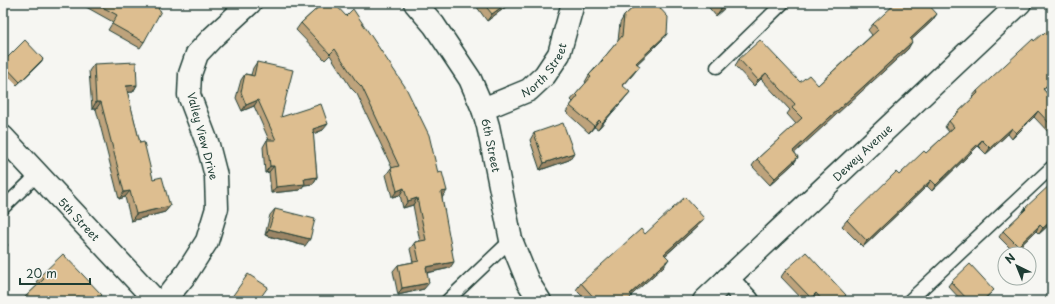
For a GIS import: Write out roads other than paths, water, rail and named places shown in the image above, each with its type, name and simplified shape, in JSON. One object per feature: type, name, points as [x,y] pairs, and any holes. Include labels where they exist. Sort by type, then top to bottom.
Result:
[{"type":"street","name":"Valley View Drive","points":[[164,301],[186,274],[207,241],[217,208],[216,176],[208,145],[189,95],[190,74],[197,54],[250,3]]},
{"type":"street","name":"6th Street","points":[[414,3],[434,25],[470,79],[483,109],[488,126],[511,240],[528,282],[540,301]]},
{"type":"street","name":"North Street","points":[[483,109],[529,90],[545,75],[559,54],[573,3]]},
{"type":"street","name":"Dewey Avenue","points":[[704,301],[1020,3]]},
{"type":"street","name":"5th Street","points":[[3,137],[156,301]]},
{"type":"street","points":[[727,279],[748,301]]},
{"type":"lane","points":[[718,67],[783,3]]},
{"type":"lane","points":[[909,301],[1052,167]]},
{"type":"lane","points":[[3,208],[38,174]]},
{"type":"lane","points":[[448,301],[511,240]]}]
